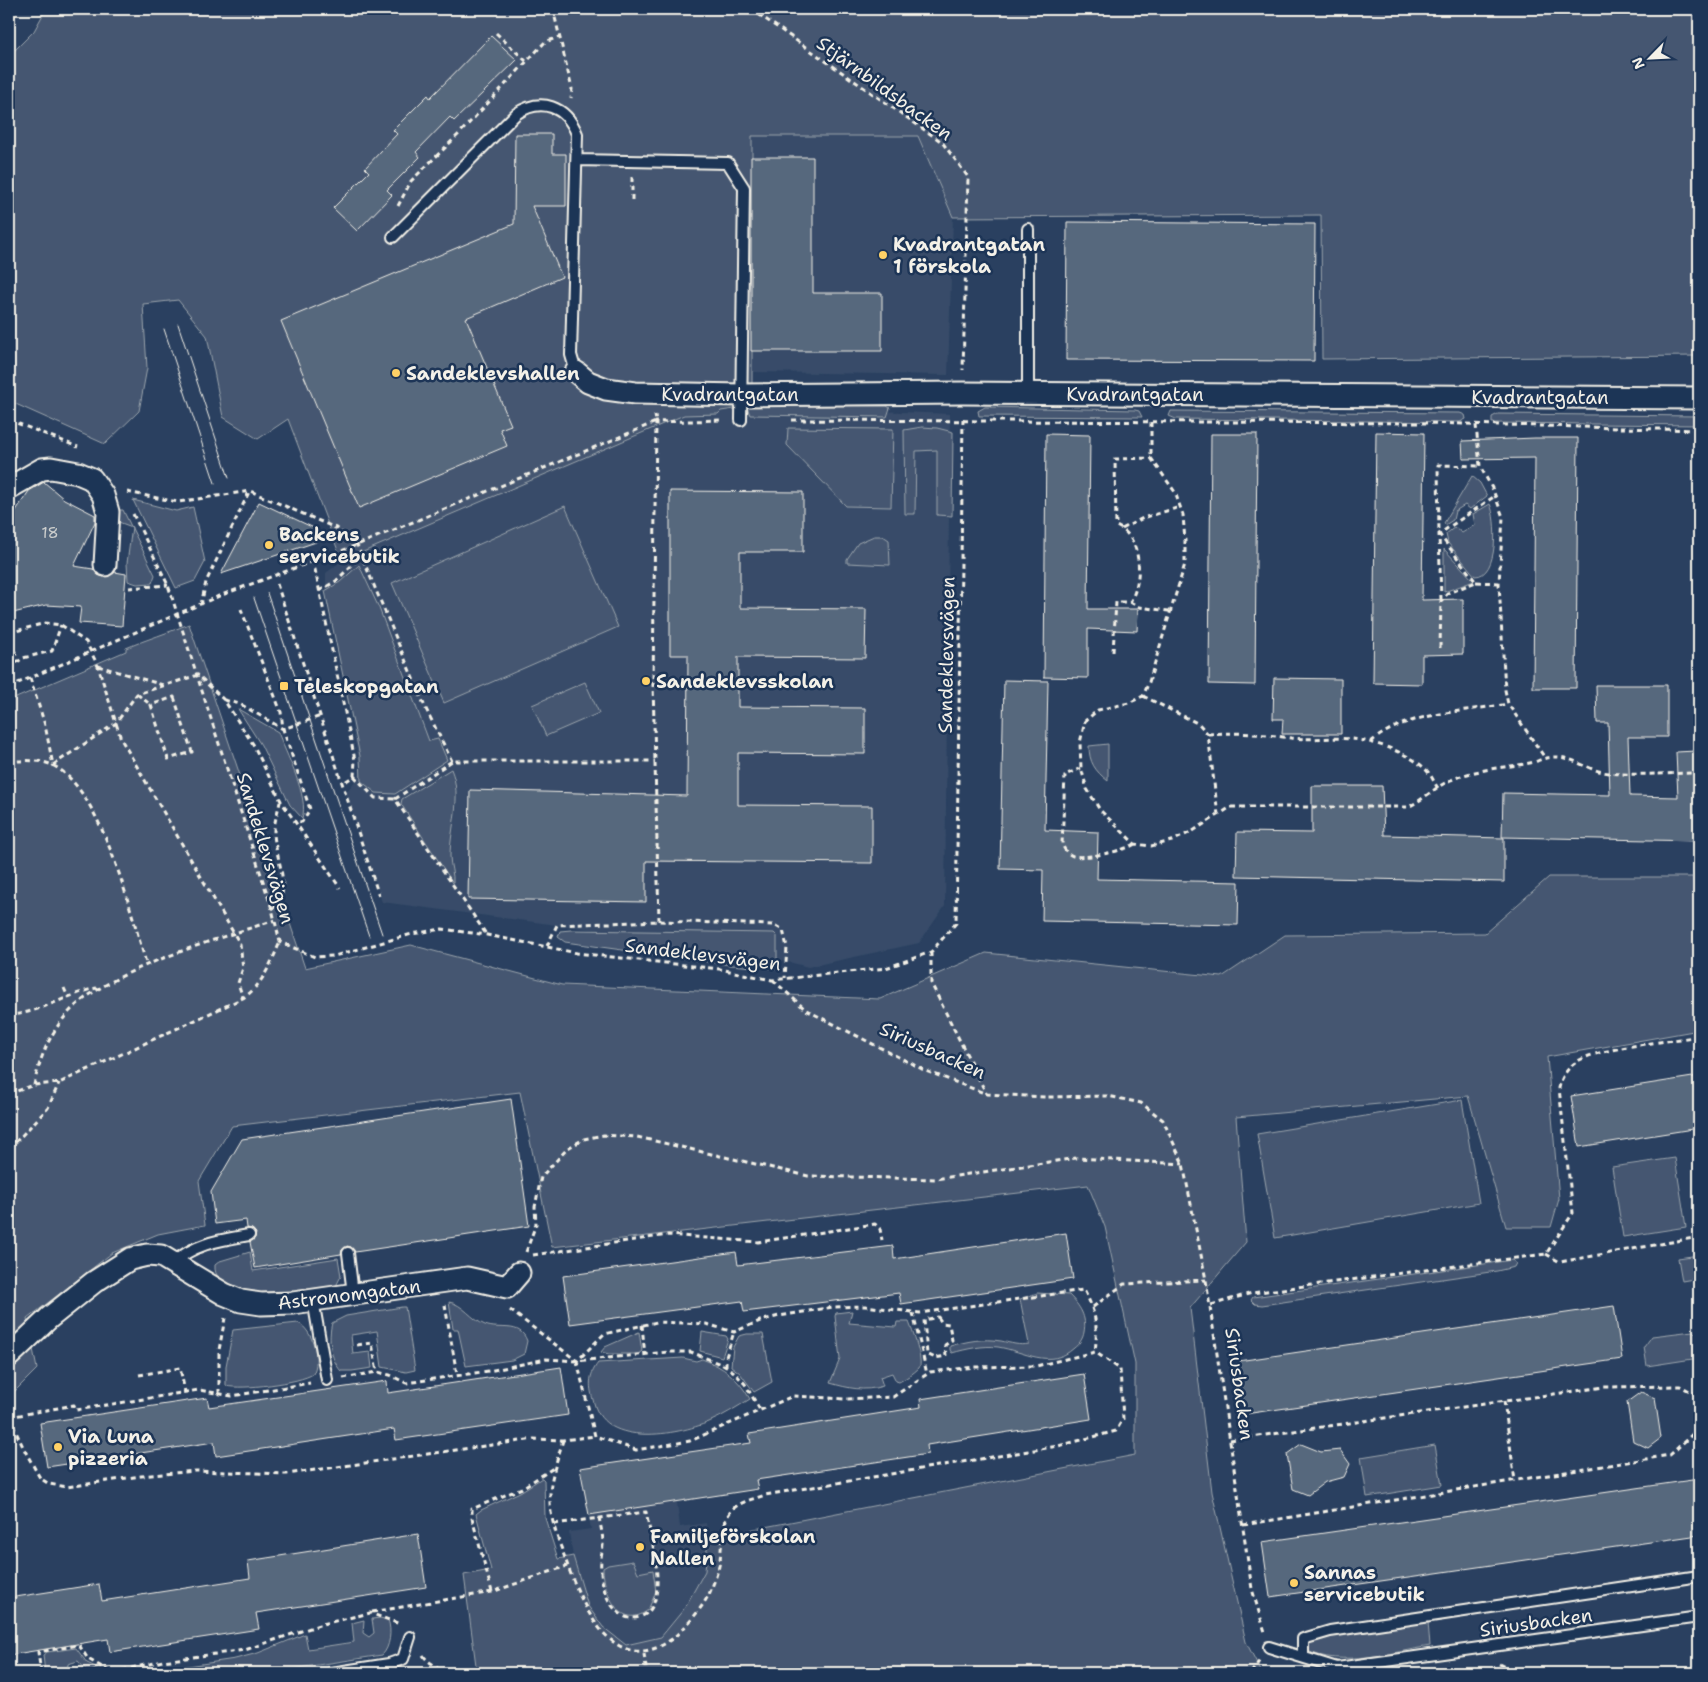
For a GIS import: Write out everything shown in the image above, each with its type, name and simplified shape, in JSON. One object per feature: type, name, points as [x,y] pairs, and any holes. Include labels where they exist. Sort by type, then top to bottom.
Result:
[{"type":"street","name":"Kvadrantgatan","points":[[576,372],[588,382],[606,389],[653,393],[742,395],[963,392],[1699,398]]},
{"type":"street","points":[[9,488],[42,470],[51,468],[78,473],[92,479],[103,496],[108,512],[105,565]]},
{"type":"street","name":"Astronomgatan","points":[[10,1353],[49,1318],[94,1282],[130,1259],[147,1255],[161,1256],[234,1298],[261,1304],[313,1300],[467,1278],[507,1287],[519,1273]]},
{"type":"lane","points":[[394,237],[499,129],[521,111],[536,105],[543,105],[568,116],[577,134],[571,355],[576,372]]},
{"type":"lane","points":[[577,160],[728,163],[744,188],[741,420]]},
{"type":"lane","points":[[1028,229],[1028,394]]},
{"type":"lane","points":[[173,1263],[186,1251],[197,1246],[249,1235]]},
{"type":"lane","points":[[348,1253],[353,1294]]},
{"type":"lane","points":[[313,1300],[327,1380]]},
{"type":"lane","points":[[1303,1658],[1303,1639],[1330,1631],[1699,1576]]},
{"type":"lane","name":"Siriusbacken","points":[[1269,1647],[1337,1668],[1699,1618]]},
{"type":"lane","points":[[331,1673],[389,1664],[403,1659],[410,1637]]},
{"type":"path","points":[[553,9],[572,89],[568,116]]},
{"type":"path","name":"Stjärnbildsbacken","points":[[751,9],[942,142],[968,177],[963,422]]},
{"type":"path","points":[[496,33],[526,61]]},
{"type":"path","points":[[394,237],[398,204],[411,181],[458,135],[545,42],[559,37]]},
{"type":"path","points":[[653,393],[656,422],[654,675],[659,921]]},
{"type":"path","points":[[9,687],[201,605],[313,560],[357,545],[656,422],[741,420]]},
{"type":"path","points":[[789,420],[1476,425],[1699,430]]},
{"type":"path","name":"Sandeklevsvägen","points":[[177,616],[198,675],[272,909],[280,942],[315,957],[334,956],[412,934],[442,929],[487,935],[578,953],[720,969],[772,980],[886,968],[931,952],[956,923],[963,422]]},
{"type":"path","points":[[1135,844],[1100,810],[1087,788],[1082,768],[1080,743],[1085,721],[1098,710],[1129,703],[1143,696],[1185,564],[1183,515],[1164,474],[1151,458],[1151,422]]},
{"type":"path","points":[[1476,425],[1480,466],[1495,496],[1502,517],[1499,583],[1505,690],[1508,704],[1545,758]]},
{"type":"path","points":[[1130,602],[1140,562],[1132,543],[1122,529],[1116,526],[1115,459],[1151,458]]},
{"type":"path","points":[[1440,648],[1441,601],[1438,465],[1480,466]]},
{"type":"path","points":[[120,491],[178,502],[250,491],[338,529],[357,545],[362,555],[425,707],[452,761]]},
{"type":"path","points":[[201,605],[206,582],[250,491]]},
{"type":"path","points":[[1439,534],[1495,496]]},
{"type":"path","points":[[1122,529],[1151,515],[1180,506]]},
{"type":"path","points":[[1439,534],[1476,582]]},
{"type":"path","points":[[319,591],[336,581],[362,555]]},
{"type":"path","points":[[313,560],[355,760],[354,776],[375,798],[395,799],[452,761],[655,760]]},
{"type":"path","points":[[1441,601],[1448,593],[1476,582],[1499,583]]},
{"type":"path","points":[[277,584],[379,896]]},
{"type":"path","points":[[129,588],[168,585]]},
{"type":"path","points":[[1113,652],[1116,602],[1130,602],[1139,607],[1169,611]]},
{"type":"path","points":[[241,609],[280,712],[283,729],[310,809],[302,822],[296,821]]},
{"type":"path","points":[[18,662],[9,634],[45,623],[61,625],[86,642],[98,666],[121,739],[240,944],[242,968],[238,983],[243,998]]},
{"type":"path","points":[[9,668],[18,662],[52,651],[61,625]]},
{"type":"path","points":[[98,666],[163,685]]},
{"type":"path","points":[[53,765],[116,723],[137,694],[198,675],[224,700],[253,744],[280,801],[296,821],[340,888]]},
{"type":"path","points":[[30,678],[45,725],[53,765]]},
{"type":"path","points":[[137,694],[151,705],[168,759],[192,752],[174,698],[151,705]]},
{"type":"path","points":[[1143,696],[1199,724],[1208,734],[1218,815]]},
{"type":"path","points":[[224,700],[240,704],[283,729],[321,716]]},
{"type":"path","points":[[1371,742],[1380,734],[1435,715],[1508,704]]},
{"type":"path","points":[[1208,734],[1258,733],[1291,738],[1351,739],[1371,742],[1402,754],[1422,767],[1427,771],[1438,788]]},
{"type":"path","points":[[1082,768],[1065,775],[1062,844],[1066,852],[1073,856],[1124,850],[1135,844],[1151,846],[1172,841],[1194,831],[1232,807],[1408,808],[1420,802],[1438,788],[1467,774],[1558,756],[1608,773],[1699,773]]},
{"type":"path","points":[[9,762],[28,760],[53,765],[74,781],[96,818],[117,868],[147,966]]},
{"type":"path","points":[[343,783],[354,776]]},
{"type":"path","points":[[395,799],[487,935]]},
{"type":"path","points":[[272,909],[279,904],[282,893],[274,832],[280,801]]},
{"type":"path","points":[[9,1013],[10,1015],[21,1014],[68,996],[99,988],[147,966],[275,920]]},
{"type":"path","points":[[547,946],[557,925],[659,921],[774,925],[783,930],[787,947],[785,978]]},
{"type":"path","points":[[9,1094],[34,1085],[59,1083],[252,993],[261,981],[280,942]]},
{"type":"path","points":[[931,952],[931,983],[987,1094]]},
{"type":"path","name":"Siriusbacken","points":[[772,980],[806,1010],[926,1071],[987,1094],[1046,1097],[1108,1096],[1141,1103],[1163,1120],[1183,1164],[1211,1305],[1252,1589],[1269,1647]]},
{"type":"path","points":[[64,988],[68,996]]},
{"type":"path","points":[[34,1085],[38,1066],[49,1038],[72,1009],[99,988]]},
{"type":"path","points":[[1546,1254],[1573,1213],[1559,1097],[1559,1088],[1563,1074],[1579,1060],[1603,1052],[1699,1036]]},
{"type":"path","points":[[9,1149],[48,1108],[59,1083]]},
{"type":"path","points":[[882,1240],[880,1229],[875,1224],[758,1242],[668,1235],[525,1256],[536,1224],[535,1207],[541,1177],[568,1148],[584,1139],[604,1134],[637,1137],[808,1176],[936,1179],[1076,1158],[1183,1164]]},
{"type":"path","points":[[1211,1305],[1252,1293],[1546,1254],[1560,1262],[1699,1237]]},
{"type":"path","points":[[1093,1308],[1124,1284],[1206,1280]]},
{"type":"path","points":[[440,1282],[457,1375]]},
{"type":"path","points":[[488,1284],[515,1316],[577,1361],[596,1436]]},
{"type":"path","points":[[577,1361],[604,1334],[658,1322],[706,1324],[734,1332],[760,1320],[833,1307],[865,1306],[913,1313],[1084,1290],[1093,1308],[1098,1328],[1095,1352]]},
{"type":"path","points":[[219,1394],[219,1350],[223,1324],[234,1298]]},
{"type":"path","points":[[913,1313],[927,1374]]},
{"type":"path","points":[[938,1317],[942,1323],[949,1324],[952,1340],[945,1345],[946,1356],[930,1357],[927,1354],[924,1320],[938,1317]]},
{"type":"path","points":[[642,1325],[645,1356]]},
{"type":"path","points":[[726,1367],[726,1358],[734,1332]]},
{"type":"path","points":[[357,1345],[372,1343],[377,1372]]},
{"type":"path","points":[[563,1440],[550,1495],[554,1524],[583,1608],[600,1635],[619,1650],[631,1655],[644,1654],[667,1644],[678,1634],[708,1594],[718,1570],[725,1524],[732,1510],[741,1504],[764,1495],[1058,1446],[1116,1431],[1123,1419],[1120,1369],[1095,1352],[1036,1366],[974,1367],[930,1372],[893,1397],[845,1399],[793,1396],[690,1441],[636,1450],[596,1436],[563,1440],[534,1440],[287,1474],[196,1471],[141,1476],[67,1487],[49,1484],[40,1478],[9,1417],[74,1405],[76,1410],[199,1390],[232,1396],[377,1372],[390,1375],[406,1383],[546,1359],[577,1361],[645,1356],[668,1352],[691,1352],[726,1367],[745,1384],[760,1410]]},
{"type":"path","points":[[139,1375],[180,1368],[185,1392]]},
{"type":"path","points":[[1230,1440],[1604,1386],[1680,1386],[1699,1396]]},
{"type":"path","points":[[1504,1401],[1515,1481]]},
{"type":"path","points":[[1243,1525],[1670,1455],[1699,1428]]},
{"type":"path","points":[[492,1592],[472,1518],[472,1509],[522,1488],[556,1467]]},
{"type":"path","points":[[554,1524],[599,1518],[646,1512],[657,1573],[657,1594],[650,1610],[641,1616],[627,1618],[620,1614],[608,1598],[601,1573],[604,1546],[599,1518]]},
{"type":"path","points":[[109,1673],[163,1661],[245,1650],[322,1624],[370,1613],[492,1592],[568,1566]]},
{"type":"path","points":[[370,1613],[402,1625],[410,1637]]},
{"type":"path","points":[[41,1673],[38,1652],[80,1644],[88,1659],[109,1671],[118,1671]]},
{"type":"path","points":[[644,1654],[647,1673]]},
{"type":"shaded area","points":[[46,9],[1699,9],[1699,356],[1322,359],[1321,215],[953,217],[918,136],[752,136],[752,404],[887,406],[890,408],[887,417],[750,415],[747,407],[721,411],[718,414],[684,415],[342,561],[288,419],[258,439],[223,417],[207,336],[178,300],[143,304],[147,368],[139,411],[105,444],[9,401],[9,56],[34,31]]},
{"type":"shaded area","name":"Kvadrantgatan 1 förskola","points":[[752,136],[918,136],[953,217],[948,375],[752,372],[751,351],[882,351],[813,293],[813,157],[751,157]]},
{"type":"shaded area","name":"Sandeklevsskolan","points":[[752,406],[950,414],[945,906],[919,943],[808,967],[739,949],[382,902],[346,793],[361,773],[326,589],[326,573],[342,561],[365,550],[684,415]]},
{"type":"shaded area","points":[[985,407],[1135,410],[1139,411],[1142,417],[979,416],[978,411]]},
{"type":"shaded area","points":[[1171,411],[1460,413],[1465,415],[1466,419],[1460,422],[1176,419],[1169,416]]},
{"type":"shaded area","points":[[1498,414],[1699,416],[1699,425],[1492,423],[1492,417]]},
{"type":"shaded area","points":[[922,427],[953,432],[952,516],[937,515],[937,450],[916,451],[915,514],[905,514],[904,430]]},
{"type":"shaded area","points":[[788,428],[893,429],[891,507],[846,506],[787,445]]},
{"type":"shaded area","points":[[1472,476],[1480,483],[1487,496],[1470,509],[1465,505],[1455,511],[1453,520],[1445,525],[1444,523]]},
{"type":"shaded area","points":[[133,500],[176,511],[193,507],[205,562],[195,581],[176,588]]},
{"type":"shaded area","points":[[1490,504],[1495,534],[1492,558],[1483,574],[1475,576],[1448,543],[1446,534],[1455,527],[1462,533],[1475,525],[1473,514]]},
{"type":"shaded area","points":[[565,506],[618,627],[444,703],[392,583]]},
{"type":"shaded area","points":[[119,510],[123,510],[131,527],[116,521]]},
{"type":"shaded area","points":[[132,528],[155,575],[152,583],[137,584],[128,581],[127,563]]},
{"type":"shaded area","points":[[874,536],[883,536],[889,540],[890,565],[847,563],[847,559],[858,543]]},
{"type":"shaded area","points":[[1444,549],[1474,581],[1444,592]]},
{"type":"shaded area","points":[[359,565],[379,608],[429,741],[438,739],[447,760],[395,794],[376,793],[361,781],[360,756],[325,591],[340,582]]},
{"type":"shaded area","points":[[189,624],[305,968],[411,945],[562,985],[880,999],[986,953],[1222,977],[1285,935],[1485,933],[1549,877],[1699,877],[1699,1030],[1547,1057],[1559,1199],[1551,1227],[1506,1227],[1468,1096],[1236,1117],[1246,1242],[1190,1308],[1212,1492],[1246,1642],[1262,1673],[477,1673],[464,1575],[491,1570],[476,1514],[520,1492],[542,1478],[544,1480],[545,1518],[558,1559],[573,1556],[588,1606],[603,1627],[626,1645],[661,1637],[684,1609],[705,1571],[708,1538],[1135,1455],[1135,1364],[1105,1227],[1088,1185],[552,1247],[520,1092],[232,1126],[199,1181],[205,1225],[158,1234],[112,1253],[27,1319],[37,1369],[9,1397],[9,701],[126,651],[126,648]]},
{"type":"shaded area","points":[[585,682],[599,713],[546,736],[532,705]]},
{"type":"shaded area","points":[[238,709],[278,732],[300,787],[304,809],[302,818],[290,805],[261,745]]},
{"type":"shaded area","points":[[1108,744],[1108,781],[1094,766],[1090,757],[1089,746]]},
{"type":"shaded area","points":[[451,769],[456,790],[450,856],[453,883],[401,804],[402,799]]},
{"type":"shaded area","points":[[560,931],[774,933],[777,936],[777,969],[730,965],[565,942],[558,937]]},
{"type":"shaded area","points":[[1462,1100],[1479,1203],[1275,1238],[1257,1134]]},
{"type":"shaded area","points":[[1675,1158],[1686,1227],[1623,1237],[1612,1167]]},
{"type":"shaded area","points":[[250,1252],[253,1271],[338,1258],[341,1276],[336,1286],[297,1293],[272,1295],[246,1291],[233,1287],[219,1279],[215,1265],[220,1261]]},
{"type":"shaded area","points":[[1699,1255],[1699,1278],[1682,1281],[1678,1258]]},
{"type":"shaded area","points":[[1512,1260],[1516,1263],[1514,1267],[1497,1271],[1262,1305],[1255,1304],[1251,1300],[1253,1297]]},
{"type":"shaded area","points":[[1037,1293],[1069,1295],[1076,1303],[1082,1312],[1085,1327],[1083,1337],[1074,1348],[1056,1358],[1037,1357],[998,1347],[975,1348],[952,1353],[950,1346],[975,1340],[1029,1344],[1020,1299]]},
{"type":"shaded area","points":[[449,1302],[459,1306],[480,1323],[491,1327],[520,1331],[527,1341],[524,1354],[512,1360],[466,1366],[458,1329],[453,1329]]},
{"type":"shaded area","points":[[405,1307],[415,1370],[406,1372],[382,1367],[377,1331],[351,1335],[353,1354],[370,1352],[372,1368],[341,1371],[334,1361],[332,1354],[330,1335],[332,1323],[346,1316]]},
{"type":"shaded area","points":[[852,1311],[849,1323],[896,1327],[897,1322],[909,1322],[919,1352],[919,1368],[899,1382],[896,1381],[892,1373],[880,1377],[883,1386],[876,1388],[856,1389],[830,1383],[840,1359],[835,1316],[836,1313]]},
{"type":"shaded area","points":[[298,1323],[308,1332],[314,1346],[316,1361],[313,1374],[296,1380],[270,1385],[226,1386],[226,1366],[233,1330]]},
{"type":"shaded area","points":[[1693,1331],[1699,1337],[1699,1358],[1647,1366],[1644,1347],[1652,1336]]},
{"type":"shaded area","points":[[639,1332],[642,1351],[638,1354],[609,1354],[601,1352],[605,1347]]},
{"type":"shaded area","points":[[702,1332],[726,1336],[728,1339],[722,1357],[700,1351]]},
{"type":"shaded area","points":[[763,1334],[772,1382],[754,1392],[740,1373],[731,1366],[733,1347],[739,1336]]},
{"type":"shaded area","points":[[683,1358],[696,1361],[702,1359],[724,1370],[741,1385],[750,1399],[709,1422],[662,1434],[627,1432],[613,1427],[601,1417],[594,1403],[590,1387],[592,1372],[598,1363]]},
{"type":"shaded area","points":[[1435,1445],[1442,1485],[1367,1497],[1361,1457]]},
{"type":"shaded area","name":"Familjeförskolan Nallen","points":[[671,1454],[680,1527],[706,1523],[708,1538],[705,1571],[684,1609],[661,1637],[626,1645],[603,1627],[588,1606],[573,1556],[569,1532],[591,1529],[580,1468]]},
{"type":"shaded area","points":[[633,1561],[638,1573],[653,1570],[656,1592],[648,1610],[638,1615],[629,1616],[615,1606],[610,1597],[606,1587],[603,1568],[608,1565]]},
{"type":"shaded area","points":[[372,1619],[388,1620],[390,1629],[387,1648],[382,1655],[266,1673],[141,1673],[235,1659],[258,1653],[305,1634],[308,1649],[354,1642],[352,1623],[364,1620],[363,1633],[369,1637],[374,1633]]},
{"type":"shaded area","points":[[1428,1622],[1430,1646],[1384,1655],[1334,1658],[1306,1650],[1304,1640]]},
{"type":"shaded area","points":[[76,1648],[87,1663],[98,1668],[88,1672],[78,1661],[68,1664],[67,1673],[45,1673],[43,1655],[47,1652]]},
{"type":"building","points":[[491,36],[517,60],[454,121],[450,117],[416,152],[420,157],[387,190],[392,195],[357,231],[333,208],[369,172],[365,168],[397,134],[393,130],[428,95],[430,98]]},
{"type":"building","name":"Sandeklevshallen","points":[[515,134],[552,134],[552,154],[566,154],[566,206],[532,206],[562,277],[466,318],[511,425],[500,429],[507,446],[359,508],[281,321],[514,224]]},
{"type":"building","points":[[751,157],[813,157],[813,293],[882,293],[882,351],[751,351]]},
{"type":"building","points":[[1067,222],[1315,224],[1314,361],[1066,360]]},
{"type":"building","points":[[1376,432],[1424,433],[1422,600],[1463,599],[1463,654],[1422,655],[1422,684],[1373,683]]},
{"type":"building","points":[[1046,434],[1090,435],[1088,609],[1138,609],[1137,631],[1088,629],[1088,678],[1044,677]]},
{"type":"building","points":[[1211,434],[1257,434],[1255,685],[1209,684]]},
{"type":"building","points":[[1578,438],[1576,688],[1533,688],[1535,458],[1463,459],[1462,441]]},
{"type":"building","points":[[44,482],[64,499],[95,515],[95,522],[74,566],[93,569],[98,575],[104,577],[115,572],[126,574],[122,626],[79,623],[81,607],[46,605],[9,614],[9,521],[29,491]]},
{"type":"building","points":[[670,491],[803,492],[803,552],[740,552],[740,608],[866,609],[865,658],[738,657],[738,707],[865,708],[865,754],[738,753],[738,805],[872,806],[872,863],[646,861],[646,902],[468,899],[470,790],[687,796],[688,655],[670,655]]},
{"type":"building","points":[[259,502],[316,529],[316,542],[221,574]]},
{"type":"building","points":[[1274,678],[1341,679],[1341,734],[1282,734],[1283,719],[1273,719]]},
{"type":"building","points":[[1004,680],[1048,681],[1045,830],[1098,832],[1097,879],[1239,882],[1238,925],[1042,921],[1043,870],[1000,869]]},
{"type":"building","points":[[1596,685],[1667,685],[1667,737],[1628,737],[1630,796],[1678,797],[1676,752],[1696,751],[1699,841],[1502,837],[1503,793],[1610,795],[1608,723],[1597,723]]},
{"type":"building","points":[[1312,786],[1382,786],[1384,835],[1504,838],[1504,882],[1236,876],[1237,832],[1312,833]]},
{"type":"building","points":[[1699,1076],[1699,1128],[1579,1147],[1571,1096]]},
{"type":"building","points":[[511,1099],[529,1226],[355,1252],[351,1247],[347,1246],[342,1250],[341,1254],[255,1268],[250,1242],[255,1238],[256,1233],[252,1229],[247,1228],[246,1220],[215,1224],[211,1192],[242,1139]]},
{"type":"building","points":[[1066,1233],[1073,1279],[901,1304],[899,1293],[744,1312],[742,1301],[570,1324],[563,1276],[736,1252],[738,1265],[893,1246],[894,1259]]},
{"type":"building","points":[[1614,1306],[1622,1359],[1245,1414],[1238,1361]]},
{"type":"building","points":[[561,1367],[568,1415],[396,1440],[394,1429],[216,1456],[214,1442],[47,1467],[40,1423],[207,1398],[209,1407],[387,1381],[388,1393]]},
{"type":"building","points":[[1084,1374],[1091,1419],[927,1445],[928,1454],[756,1480],[758,1489],[589,1515],[580,1468],[751,1443],[749,1434],[921,1407],[920,1399]]},
{"type":"building","points":[[1641,1392],[1655,1398],[1661,1438],[1648,1448],[1633,1441],[1627,1402]]},
{"type":"building","points":[[1301,1444],[1321,1452],[1340,1450],[1350,1464],[1344,1477],[1325,1482],[1308,1495],[1293,1489],[1287,1454]]},
{"type":"building","points":[[1699,1479],[1699,1535],[1270,1597],[1262,1542]]},
{"type":"building","points":[[418,1534],[426,1587],[256,1613],[259,1629],[110,1652],[108,1639],[9,1655],[9,1598],[99,1584],[102,1601],[250,1578],[248,1561]]},
{"type":"tram line","points":[[178,324],[229,478]]},
{"type":"tram line","points":[[164,329],[215,483]]},
{"type":"tram line","points":[[267,593],[382,934]]},
{"type":"tram line","points":[[254,598],[369,936]]},
{"type":"place","name":"Kvadrantgatan 1 förskola","points":[[883,255]]},
{"type":"place","name":"Sandeklevshallen","points":[[396,373]]},
{"type":"place","name":"Backens servicebutik","points":[[269,545]]},
{"type":"place","name":"Sandeklevsskolan","points":[[646,681]]},
{"type":"place","name":"Teleskopgatan","points":[[284,686]]},
{"type":"place","name":"Via Luna pizzeria","points":[[58,1447]]},
{"type":"place","name":"Familjeförskolan Nallen","points":[[640,1547]]},
{"type":"place","name":"Sannas servicebutik","points":[[1294,1583]]}]
